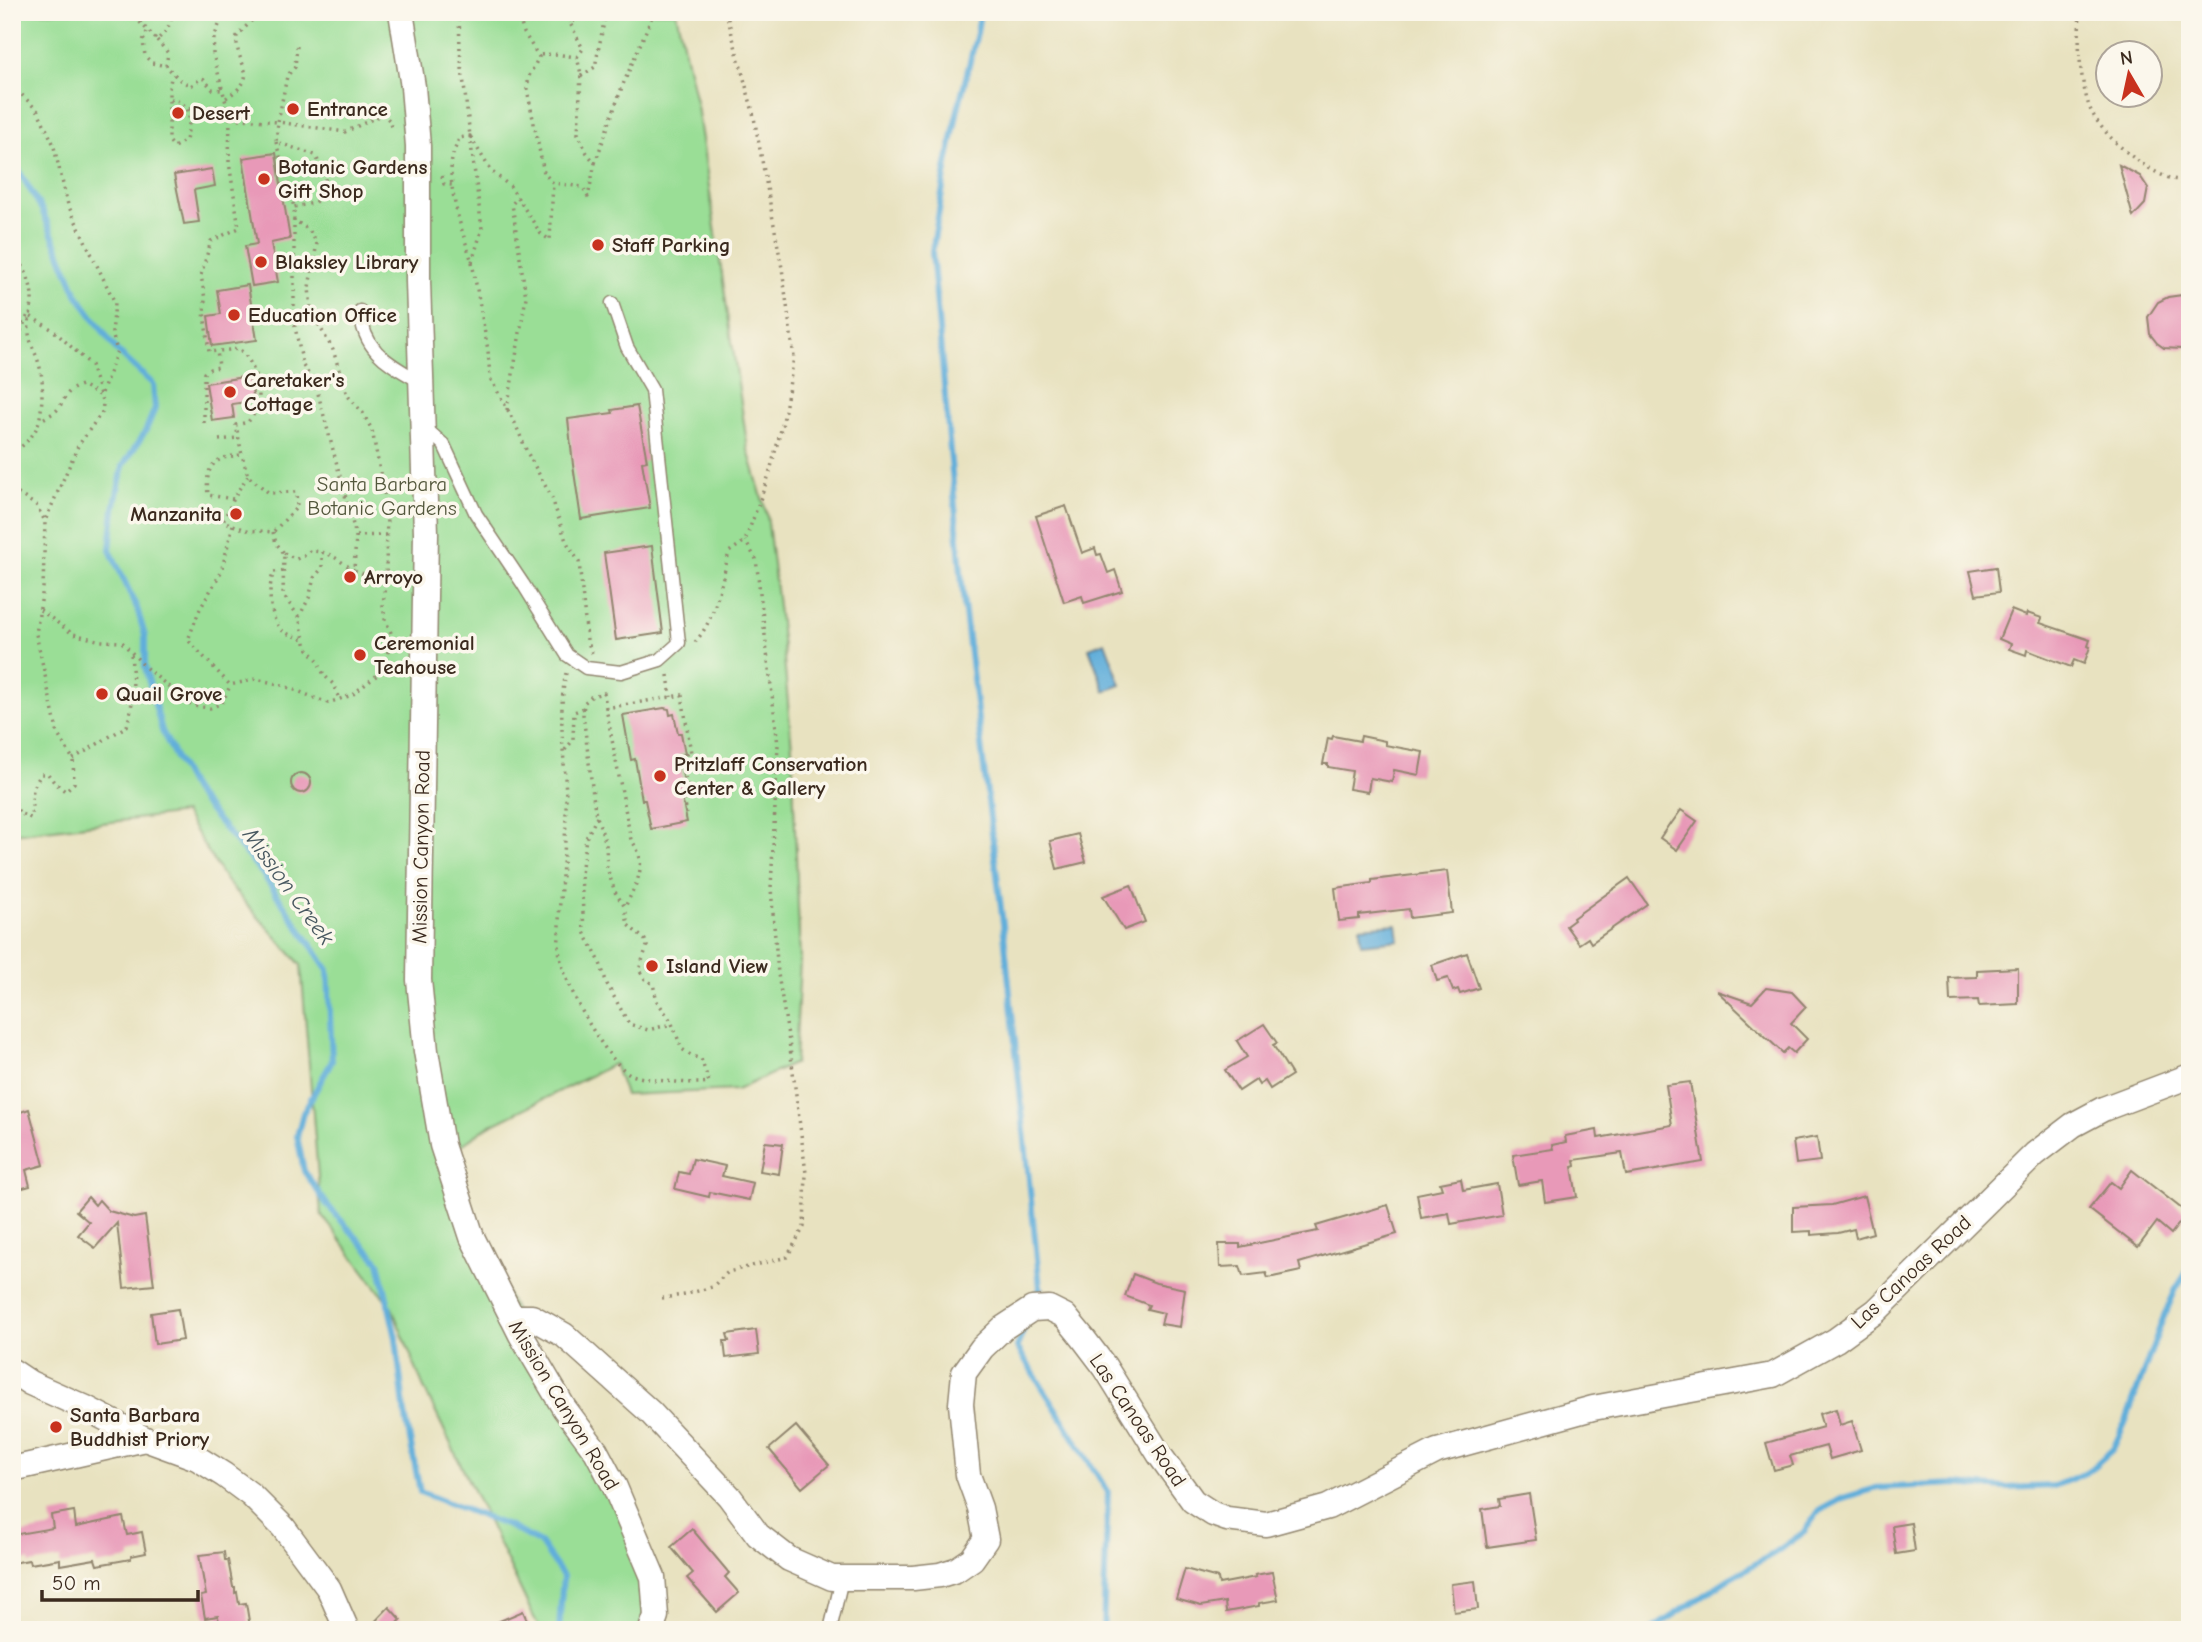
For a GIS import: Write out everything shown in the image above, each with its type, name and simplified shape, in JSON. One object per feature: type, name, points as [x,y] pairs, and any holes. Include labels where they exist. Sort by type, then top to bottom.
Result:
[{"type":"street","name":"Mission Canyon Road","points":[[401,12],[414,87],[418,146],[418,281],[426,533],[419,980],[426,1051],[442,1145],[472,1237],[512,1317],[564,1408],[596,1451],[614,1485],[653,1577],[656,1616],[651,1630]]},
{"type":"street","name":"Las Canoas Road","points":[[512,1317],[532,1317],[564,1335],[650,1412],[729,1496],[758,1535],[789,1559],[832,1578],[913,1578],[940,1575],[956,1570],[979,1552],[986,1539],[980,1508],[968,1475],[961,1404],[964,1373],[982,1348],[1003,1328],[1032,1309],[1049,1308],[1065,1316],[1105,1367],[1158,1454],[1194,1502],[1227,1519],[1266,1524],[1328,1507],[1437,1451],[1593,1408],[1773,1375],[1836,1340],[1876,1311],[2035,1154],[2073,1125],[2103,1109],[2190,1076]]},
{"type":"street","points":[[12,1371],[30,1383],[145,1439],[197,1458],[251,1495],[283,1527],[329,1589],[347,1630]]},
{"type":"street","points":[[12,1469],[145,1439]]},
{"type":"lane","points":[[423,426],[444,445],[476,514],[567,656],[586,668],[621,672],[660,660],[679,643],[652,390],[627,346],[612,303]]},
{"type":"lane","points":[[360,311],[361,329],[380,357],[422,383]]},
{"type":"lane","points":[[830,1630],[842,1579]]},
{"type":"path","points":[[130,12],[168,53],[166,66]]},
{"type":"path","points":[[157,40],[167,30],[174,12]]},
{"type":"path","points":[[224,12],[213,46],[214,61],[230,118],[229,162],[239,228],[211,241],[201,275],[209,352],[239,349],[254,370],[259,407],[248,422],[236,425],[248,476],[269,493],[296,492],[297,507],[273,532]]},
{"type":"path","points":[[226,99],[238,90],[245,80],[246,70],[237,49],[237,36],[254,18],[254,12]]},
{"type":"path","points":[[459,12],[460,51],[482,229],[472,262]]},
{"type":"path","points":[[517,12],[524,33],[540,57],[529,76],[527,89],[544,173],[553,183],[583,187],[588,197],[595,163],[622,87],[654,12]]},
{"type":"path","points":[[561,12],[583,48],[577,57],[581,76],[578,134],[595,163]]},
{"type":"path","points":[[570,23],[589,12]]},
{"type":"path","points":[[581,76],[595,67],[606,12]]},
{"type":"path","points":[[679,643],[690,647],[703,634],[719,591],[729,552],[745,541],[769,475],[783,422],[794,357],[782,268],[753,112],[726,12]]},
{"type":"path","points":[[2080,12],[2079,58],[2088,106],[2110,138],[2141,164],[2170,178],[2190,181]]},
{"type":"path","points":[[148,32],[143,41],[145,56],[152,63],[166,66],[191,86],[201,78],[212,89],[222,90]]},
{"type":"path","points":[[297,46],[295,67],[287,76],[276,142],[294,207],[294,322],[303,366],[316,386],[356,536],[354,570]]},
{"type":"path","points":[[539,55],[577,57]]},
{"type":"path","points":[[170,99],[182,102],[188,109],[190,122],[187,142],[174,147],[169,141],[169,89],[174,75]]},
{"type":"path","points":[[12,85],[38,111],[53,143],[68,205],[115,303],[113,333],[117,351],[101,396]]},
{"type":"path","points":[[188,109],[201,106],[228,107]]},
{"type":"path","points":[[230,118],[345,132],[383,114]]},
{"type":"path","points":[[470,136],[491,171],[510,186],[541,234],[550,240],[553,183]]},
{"type":"path","points":[[470,136],[459,138],[452,159],[452,184],[472,262],[488,350],[490,379],[552,498],[566,541],[579,562],[587,640],[593,656],[604,670]]},
{"type":"path","points":[[276,142],[315,155],[322,168],[328,190],[314,203],[294,207]]},
{"type":"path","points":[[507,410],[526,297],[512,204],[518,197]]},
{"type":"path","points":[[230,685],[256,680],[282,685],[328,703],[352,695],[381,672],[392,635],[383,613],[387,508],[372,430],[363,413],[347,395],[333,350],[311,311],[309,287],[317,243],[309,230],[294,220]]},
{"type":"path","points":[[12,247],[28,275],[32,303],[12,350]]},
{"type":"path","points":[[12,795],[19,813],[31,818],[33,788],[41,774],[48,774],[65,791],[74,783],[73,759],[58,735],[36,634],[43,588],[45,521],[78,446],[102,412],[103,404],[91,365],[53,330],[28,315]]},
{"type":"path","points":[[13,451],[33,435],[41,420],[42,375],[30,341],[28,315]]},
{"type":"path","points":[[204,423],[204,373],[219,367],[217,351]]},
{"type":"path","points":[[316,386],[342,379]]},
{"type":"path","points":[[41,420],[56,411],[63,397],[75,387],[82,386],[101,396]]},
{"type":"path","points":[[219,440],[238,438]]},
{"type":"path","points":[[233,500],[208,495],[207,482],[212,464],[224,456],[242,455]]},
{"type":"path","points":[[248,476],[223,521],[246,530],[273,532]]},
{"type":"path","points":[[12,490],[36,505],[45,521]]},
{"type":"path","points":[[230,685],[188,640],[199,611],[221,572],[233,525]]},
{"type":"path","points":[[273,532],[276,543],[284,553],[296,559],[310,551],[331,554],[354,570],[384,583]]},
{"type":"path","points":[[356,536],[386,535]]},
{"type":"path","points":[[662,1297],[684,1295],[712,1287],[728,1272],[787,1257],[804,1227],[806,1174],[778,974],[771,888],[778,745],[756,559],[745,541]]},
{"type":"path","points":[[299,617],[309,598],[314,578],[322,568],[322,552]]},
{"type":"path","points":[[284,553],[283,595],[299,617],[306,647],[317,659],[324,675],[334,685],[339,699]]},
{"type":"path","points":[[284,571],[274,572],[271,579],[272,609],[275,619],[284,631],[304,639]]},
{"type":"path","points":[[40,610],[73,634],[101,641],[122,642],[145,667],[192,706],[210,708],[222,703],[230,685]]},
{"type":"path","points":[[73,759],[127,726],[134,695],[131,653]]},
{"type":"path","points":[[570,658],[561,709],[566,812],[559,902],[560,956],[573,995],[604,1049],[630,1074],[701,1084],[709,1082],[701,1059],[682,1049],[672,1024],[657,1001],[653,984],[645,979],[639,970],[647,946],[645,940],[628,925],[625,907],[615,892],[607,868],[606,844],[597,817],[589,771],[584,708],[584,703],[592,696],[604,693],[631,840],[639,849],[639,878],[625,907]]},
{"type":"path","points":[[606,708],[682,695],[691,752],[687,754],[690,771],[684,772],[689,794],[683,795],[687,814]]},
{"type":"path","points":[[564,751],[573,740],[574,712],[584,708]]},
{"type":"path","points":[[597,817],[586,838],[581,874],[584,932],[599,960],[607,984],[629,1024],[648,1030],[672,1024]]},
{"type":"green space","name":"Santa Barbara Botanic Gardens","points":[[12,12],[676,12],[697,106],[748,450],[767,515],[783,647],[792,748],[800,960],[795,1063],[737,1090],[625,1095],[614,1064],[489,1126],[439,1161],[645,1565],[648,1604],[638,1630],[540,1630],[423,1386],[392,1308],[321,1214],[301,965],[226,881],[184,813],[12,834]]},
{"type":"water","points":[[1105,642],[1121,685],[1105,691],[1089,648]]},
{"type":"water","points":[[1397,924],[1399,940],[1361,944],[1360,927]]},
{"type":"building","points":[[276,153],[290,239],[271,243],[278,282],[252,286],[245,246],[257,244],[243,158]]},
{"type":"building","points":[[2119,165],[2140,176],[2148,188],[2145,204],[2133,217]]},
{"type":"building","points":[[212,169],[215,186],[194,190],[199,222],[184,224],[174,175]]},
{"type":"building","name":"Education Office","points":[[248,285],[257,340],[212,346],[208,316],[221,314],[217,290]]},
{"type":"building","points":[[2190,294],[2190,345],[2182,349],[2164,348],[2150,334],[2148,317],[2158,302],[2168,297]]},
{"type":"building","name":"Caretaker's Cottage","points":[[250,376],[254,401],[232,404],[234,418],[212,421],[206,383]]},
{"type":"building","points":[[637,406],[647,461],[642,462],[650,508],[581,519],[568,419],[613,413],[612,410]]},
{"type":"building","points":[[1066,506],[1082,553],[1095,548],[1097,555],[1101,554],[1108,573],[1115,570],[1122,591],[1084,603],[1082,596],[1064,602],[1036,516]]},
{"type":"building","points":[[652,546],[663,633],[616,640],[604,553]]},
{"type":"building","points":[[1996,567],[1999,592],[1976,595],[1970,571]]},
{"type":"building","points":[[2011,610],[2042,618],[2040,623],[2090,640],[2084,664],[2074,660],[2071,667],[2027,650],[2026,655],[2009,649],[2011,644],[1999,639]]},
{"type":"building","name":"Pritzlaff Conservation Center & Gallery","points":[[669,709],[670,715],[674,714],[678,733],[681,733],[685,754],[679,755],[686,793],[681,793],[687,822],[651,829],[645,800],[642,800],[635,759],[631,760],[623,715]]},
{"type":"building","points":[[1333,736],[1360,741],[1361,736],[1385,741],[1385,745],[1423,752],[1419,775],[1394,770],[1392,782],[1370,778],[1368,792],[1349,789],[1352,771],[1323,764],[1328,738],[1332,739]]},
{"type":"building","points":[[301,773],[308,776],[311,783],[308,790],[301,793],[294,790],[291,783],[294,776]]},
{"type":"building","points":[[1681,810],[1697,821],[1677,850],[1660,838]]},
{"type":"building","points":[[1078,834],[1086,862],[1057,869],[1050,841]]},
{"type":"building","points":[[1447,871],[1452,913],[1410,918],[1409,909],[1359,915],[1359,919],[1339,921],[1335,888],[1372,883],[1372,880]]},
{"type":"building","points":[[1629,878],[1647,904],[1591,943],[1588,938],[1579,944],[1566,926],[1573,918]]},
{"type":"building","points":[[1131,885],[1145,922],[1124,930],[1103,896]]},
{"type":"building","points":[[1467,953],[1479,988],[1460,994],[1458,989],[1453,991],[1448,978],[1437,981],[1432,965]]},
{"type":"building","points":[[2018,968],[2018,1004],[1979,1006],[1978,1000],[1950,1001],[1949,978],[1977,977],[1977,970]]},
{"type":"building","points":[[1766,988],[1792,992],[1806,1007],[1791,1023],[1807,1039],[1794,1053],[1788,1048],[1783,1053],[1717,991],[1752,1003]]},
{"type":"building","points":[[1264,1024],[1277,1043],[1273,1045],[1292,1075],[1270,1089],[1265,1081],[1259,1085],[1256,1080],[1239,1091],[1225,1070],[1247,1057],[1237,1041]]},
{"type":"building","points":[[1690,1082],[1703,1162],[1626,1175],[1622,1153],[1574,1160],[1575,1166],[1572,1167],[1577,1197],[1545,1202],[1542,1181],[1518,1185],[1513,1155],[1553,1149],[1552,1145],[1566,1142],[1565,1136],[1597,1130],[1598,1138],[1672,1125],[1666,1085]]},
{"type":"building","points":[[29,1109],[44,1165],[26,1170],[30,1186],[12,1191],[12,1115]]},
{"type":"building","points":[[1817,1137],[1820,1161],[1796,1164],[1793,1141]]},
{"type":"building","points":[[765,1142],[783,1144],[779,1174],[760,1171]]},
{"type":"building","points":[[693,1159],[725,1166],[722,1176],[753,1183],[749,1200],[710,1192],[709,1197],[675,1189],[679,1172],[689,1174]]},
{"type":"building","points":[[2132,1170],[2187,1213],[2171,1234],[2157,1222],[2138,1247],[2089,1209],[2111,1182],[2119,1188]]},
{"type":"building","points":[[1461,1179],[1463,1190],[1497,1184],[1502,1215],[1451,1224],[1449,1213],[1421,1218],[1417,1194],[1442,1189],[1440,1183]]},
{"type":"building","points":[[1864,1196],[1873,1233],[1856,1238],[1854,1229],[1811,1235],[1811,1231],[1793,1232],[1793,1207],[1832,1205]]},
{"type":"building","points":[[88,1197],[95,1205],[99,1200],[109,1211],[134,1218],[145,1216],[154,1285],[124,1288],[117,1223],[95,1248],[78,1235],[89,1222],[76,1211]]},
{"type":"building","points":[[1388,1205],[1397,1234],[1299,1263],[1301,1271],[1268,1278],[1266,1273],[1243,1276],[1240,1266],[1220,1267],[1219,1244],[1240,1244],[1240,1247],[1318,1231],[1316,1226]]},
{"type":"building","points":[[1133,1274],[1156,1283],[1185,1289],[1180,1327],[1161,1324],[1164,1313],[1147,1309],[1149,1305],[1125,1296]]},
{"type":"building","points":[[178,1309],[183,1340],[155,1344],[151,1313]]},
{"type":"building","points":[[756,1330],[759,1354],[726,1358],[724,1341],[729,1341],[727,1334]]},
{"type":"building","points":[[1836,1409],[1840,1425],[1852,1421],[1861,1450],[1830,1459],[1826,1446],[1790,1456],[1793,1465],[1774,1470],[1766,1443],[1823,1427],[1819,1414]]},
{"type":"building","points":[[796,1426],[829,1465],[802,1488],[769,1449]]},
{"type":"building","points":[[1529,1494],[1536,1540],[1487,1547],[1482,1509],[1500,1506],[1499,1499]]},
{"type":"building","points":[[74,1511],[76,1527],[123,1517],[127,1535],[142,1532],[146,1553],[131,1556],[131,1559],[97,1565],[95,1559],[60,1565],[60,1559],[30,1564],[29,1560],[12,1563],[12,1535],[53,1528],[51,1515]]},
{"type":"building","points":[[1911,1523],[1915,1551],[1896,1554],[1892,1526]]},
{"type":"building","points":[[692,1529],[729,1573],[725,1577],[739,1593],[717,1612],[687,1578],[693,1573],[671,1547]]},
{"type":"building","points":[[224,1552],[239,1604],[246,1603],[250,1627],[220,1630],[218,1616],[205,1618],[201,1596],[206,1595],[199,1555]]},
{"type":"building","points":[[1185,1569],[1218,1578],[1219,1584],[1272,1572],[1278,1600],[1226,1612],[1225,1602],[1201,1606],[1176,1599]]},
{"type":"building","points":[[1475,1581],[1478,1609],[1454,1612],[1451,1584]]},
{"type":"building","points":[[389,1607],[401,1620],[391,1630],[367,1630]]},
{"type":"building","points":[[523,1611],[531,1630],[479,1630]]},
{"type":"waterway","points":[[980,12],[958,109],[932,252],[964,605],[1003,924],[1040,1288],[1034,1304]]},
{"type":"waterway","name":"Mission Creek","points":[[12,159],[42,210],[77,294],[117,351],[153,384],[155,408],[146,430],[123,466],[114,509],[110,550],[137,608],[145,636],[145,667],[162,731],[193,791],[262,873],[328,970],[332,1061],[303,1113],[297,1136],[304,1171],[328,1206],[379,1262],[396,1338],[404,1408],[420,1492],[510,1527],[540,1543],[563,1576],[559,1630]]},
{"type":"waterway","points":[[1651,1630],[1730,1578],[1773,1554],[1803,1533],[1819,1511],[1843,1498],[1877,1488],[1955,1484],[2006,1488],[2054,1486],[2086,1473],[2113,1449],[2126,1421],[2162,1321],[2176,1289],[2190,1267]]},
{"type":"waterway","points":[[1026,1324],[1017,1347],[1108,1492],[1103,1630]]},
{"type":"place","name":"Entrance","points":[[293,109]]},
{"type":"place","name":"Desert","points":[[178,113]]},
{"type":"place","name":"Botanic Gardens Gift Shop","points":[[264,179]]},
{"type":"place","name":"Staff Parking","points":[[598,245]]},
{"type":"place","name":"Blaksley Library","points":[[261,262]]},
{"type":"place","name":"Education Office","points":[[234,315]]},
{"type":"place","name":"Caretaker's Cottage","points":[[230,392]]},
{"type":"place","name":"Manzanita","points":[[236,514]]},
{"type":"place","name":"Arroyo","points":[[350,577]]},
{"type":"place","name":"Ceremonial Teahouse","points":[[360,655]]},
{"type":"place","name":"Quail Grove","points":[[102,694]]},
{"type":"place","name":"Pritzlaff Conservation Center & Gallery","points":[[660,776]]},
{"type":"place","name":"Island View","points":[[652,966]]},
{"type":"place","name":"Santa Barbara Buddhist Priory","points":[[56,1427]]}]
